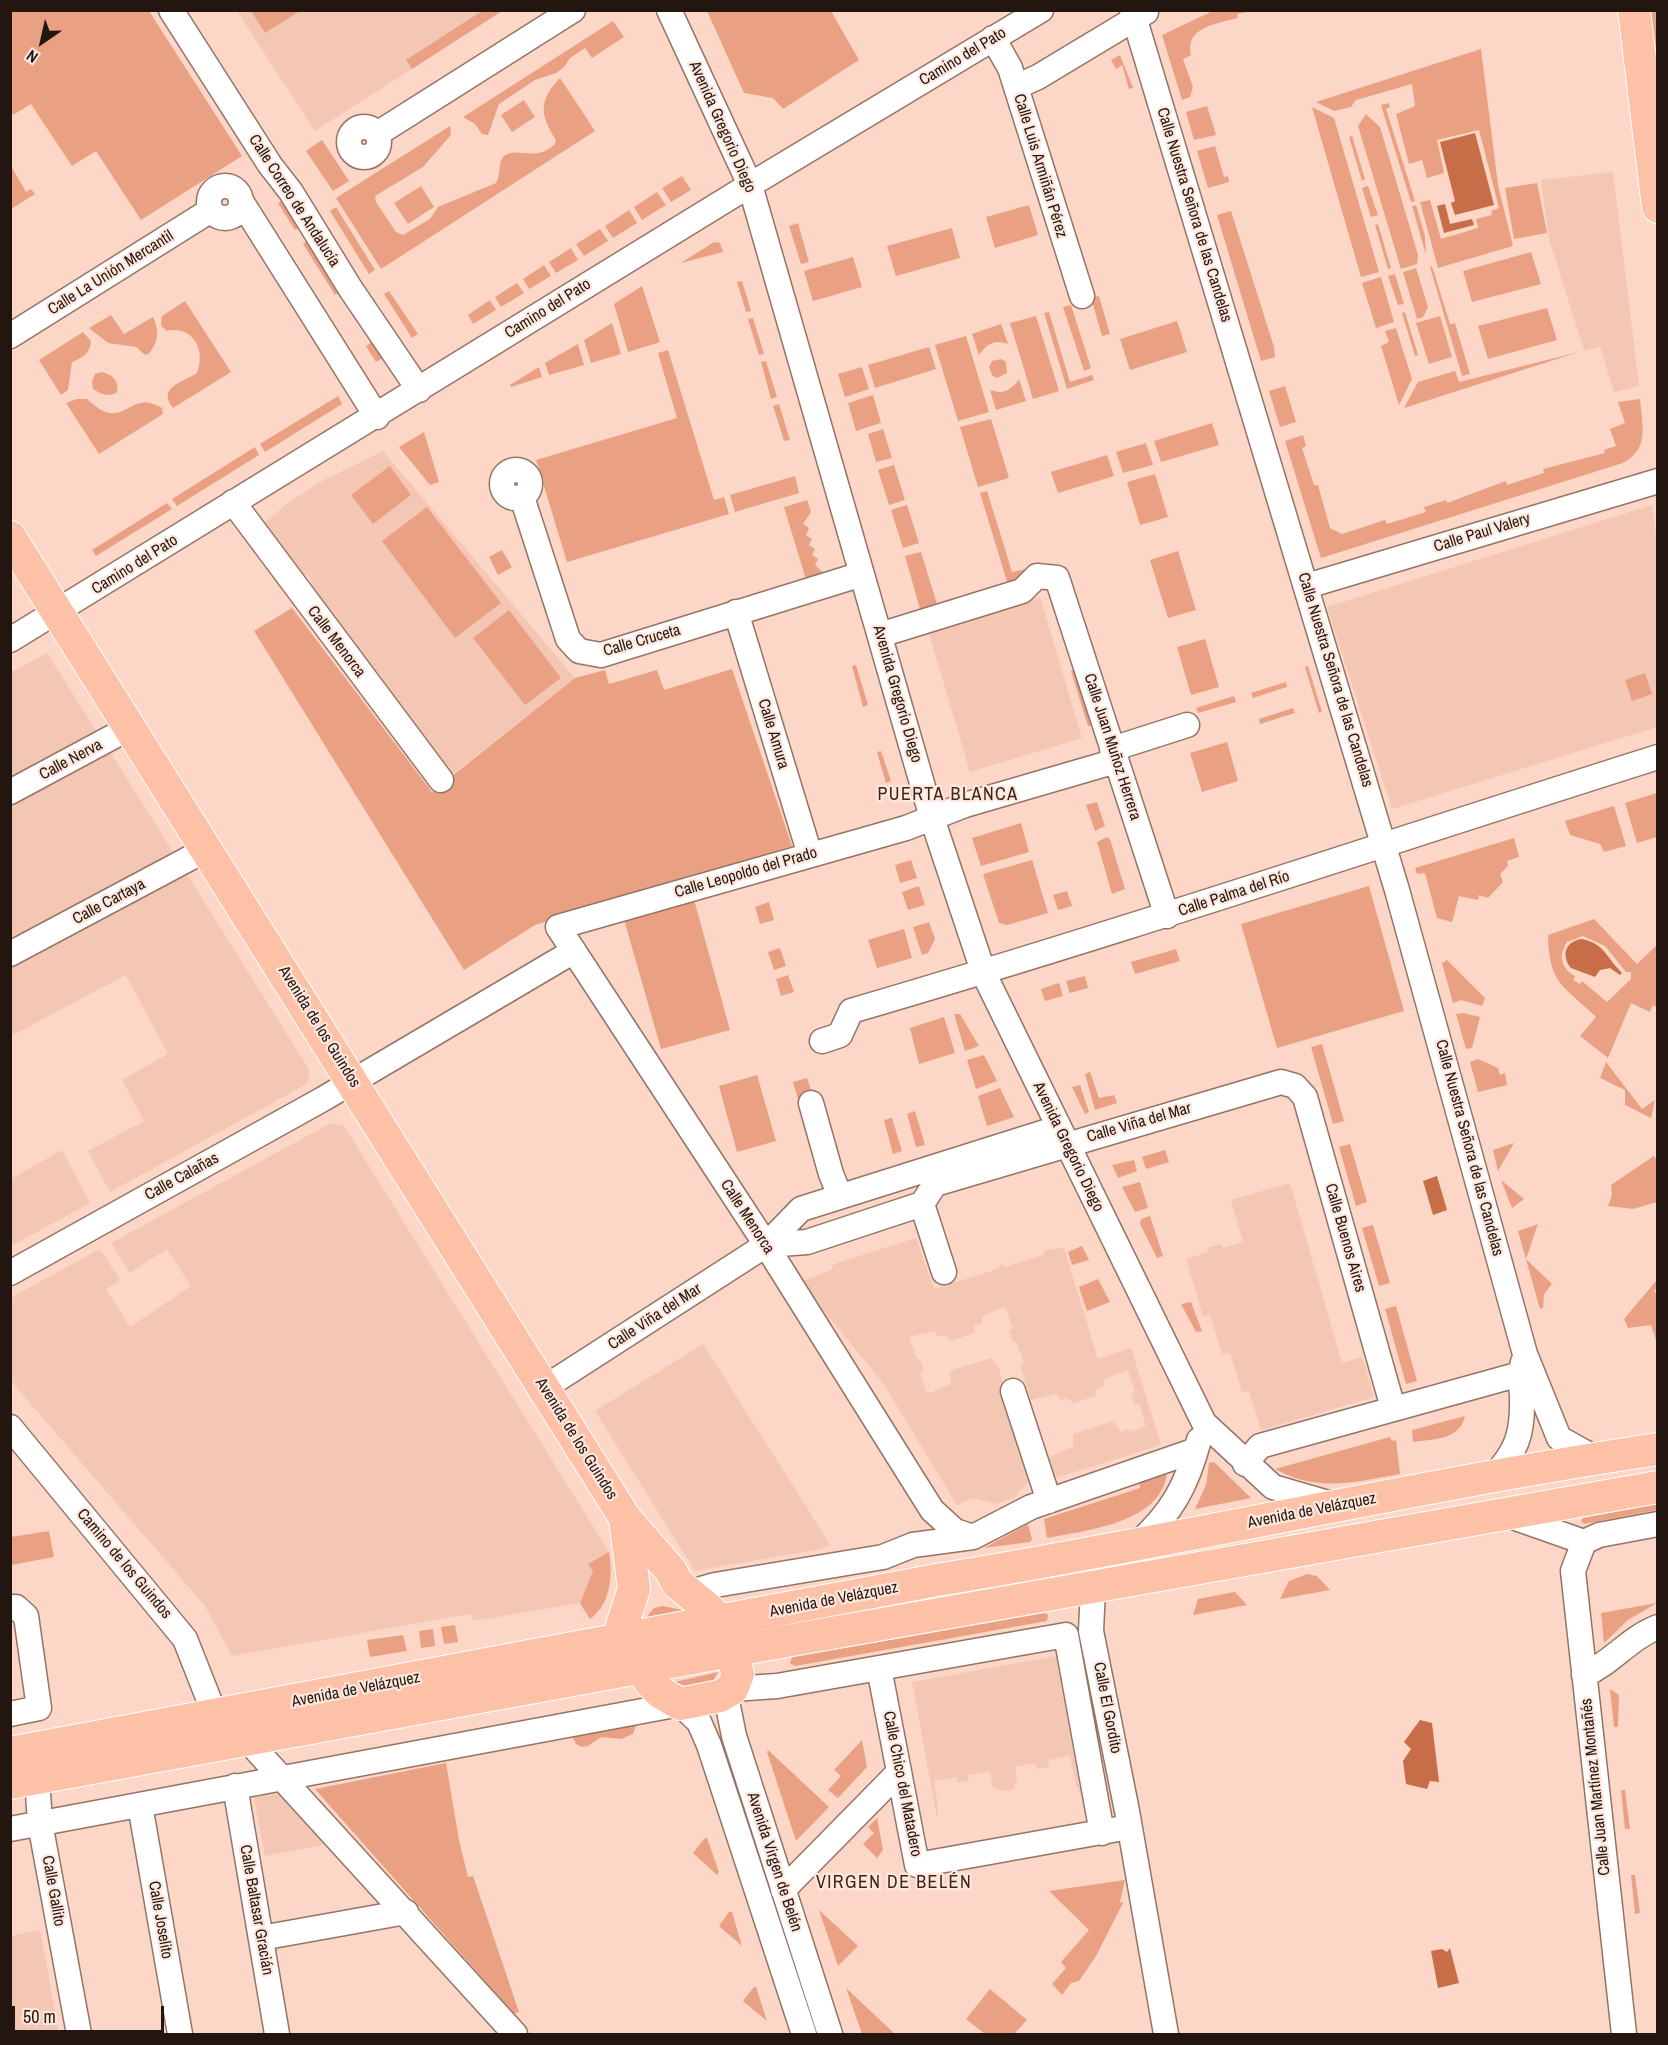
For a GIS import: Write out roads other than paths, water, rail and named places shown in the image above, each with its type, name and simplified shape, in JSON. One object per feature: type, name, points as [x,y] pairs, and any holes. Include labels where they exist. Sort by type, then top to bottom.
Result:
[{"type":"main road","points":[[1634,10],[1658,207]]},
{"type":"main road","name":"Avenida de los Guindos","points":[[10,537],[625,1518],[687,1593],[705,1604],[718,1621]]},
{"type":"main road","name":"Avenida de Velázquez","points":[[15,1753],[215,1715],[625,1627],[718,1621],[1337,1505],[1595,1458],[1658,1449]]},
{"type":"main road","name":"Avenida de Velázquez","points":[[24,1780],[248,1741],[731,1651],[1658,1487]]},
{"type":"main road","name":"Avenida de los Guindos","points":[[625,1518],[634,1589],[625,1627]]},
{"type":"main road","points":[[687,1593],[657,1594],[625,1627],[642,1669],[661,1693],[680,1704],[720,1696],[732,1689],[738,1674],[718,1621]]},
{"type":"street","name":"Calle Correo de Andalucía","points":[[171,10],[270,165],[291,192],[350,288],[419,390]]},
{"type":"street","points":[[377,134],[573,10]]},
{"type":"street","name":"Avenida Gregorio Diego","points":[[669,10],[750,185],[933,818],[984,974],[1204,1423],[1245,1464],[1273,1487],[1337,1505]]},
{"type":"street","name":"Camino del Pato","points":[[10,640],[233,502],[377,417],[750,185],[1041,10]]},
{"type":"street","points":[[1016,87],[1038,77],[1138,13]]},
{"type":"street","name":"Calle Nuestra Señora de las Candelas","points":[[1138,13],[1383,844],[1522,1364],[1559,1438],[1595,1458]]},
{"type":"street","name":"Calle Luis Armiñán Pérez","points":[[993,38],[1010,68],[1082,296]]},
{"type":"street","name":"Calle La Unión Mercantil","points":[[10,336],[211,210],[210,196],[219,187],[232,188],[377,417]]},
{"type":"street","name":"Calle Paul Valery","points":[[1307,586],[1658,481]]},
{"type":"street","name":"Calle Cruceta","points":[[522,497],[568,639],[579,651],[601,655],[862,574]]},
{"type":"street","name":"Calle Menorca","points":[[233,502],[441,780]]},
{"type":"street","name":"Calle Juan Muñoz Herrera","points":[[880,634],[1022,591],[1037,576],[1057,578],[1167,916]]},
{"type":"street","name":"Calle Amura","points":[[736,612],[810,855]]},
{"type":"street","name":"Calle Leopoldo del Prado","points":[[558,927],[933,818],[1114,755],[1188,725]]},
{"type":"street","name":"Calle Nerva","points":[[10,792],[131,727]]},
{"type":"street","name":"Calle Palma del Río","points":[[822,1041],[840,1035],[851,1011],[984,974],[1658,757]]},
{"type":"street","name":"Calle Cartaya","points":[[10,954],[207,849]]},
{"type":"street","name":"Calle Menorca","points":[[558,927],[766,1245],[932,1510],[955,1531],[973,1537]]},
{"type":"street","points":[[353,1081],[574,951]]},
{"type":"street","name":"Calle Calañas","points":[[10,1273],[353,1081]]},
{"type":"street","name":"Calle Viña del Mar","points":[[544,1388],[766,1245],[801,1209],[840,1196],[1062,1136],[1281,1082]]},
{"type":"street","name":"Calle Buenos Aires","points":[[1281,1082],[1295,1086],[1305,1097],[1393,1408]]},
{"type":"street","points":[[811,1103],[831,1174],[840,1196]]},
{"type":"street","name":"Calle Viña del Mar","points":[[766,1245],[807,1242],[922,1204],[935,1184],[1062,1136]]},
{"type":"street","points":[[922,1204],[944,1272]]},
{"type":"street","points":[[1245,1464],[1260,1446],[1393,1408],[1522,1364]]},
{"type":"street","name":"Calle Nuestra Señora de las Candelas","points":[[1491,1478],[1510,1458],[1522,1428],[1522,1364]]},
{"type":"street","points":[[1013,1391],[1049,1501]]},
{"type":"street","points":[[1137,1544],[1170,1510],[1187,1481],[1204,1423]]},
{"type":"street","name":"Camino de los Guindos","points":[[10,1427],[184,1639],[215,1715]]},
{"type":"street","name":"Avenida de Velázquez","points":[[687,1593],[715,1585],[883,1557],[913,1545],[973,1537],[1019,1512],[1196,1450]]},
{"type":"street","points":[[913,1545],[922,1537],[932,1510]]},
{"type":"street","name":"Avenida de Velázquez","points":[[1507,1515],[1584,1542]]},
{"type":"street","points":[[1584,1542],[1599,1535],[1658,1524]]},
{"type":"street","name":"Calle Juan Martínez Montañés","points":[[1584,1542],[1573,1571],[1624,2034]]},
{"type":"street","name":"Calle El Gordito","points":[[1094,1587],[1091,1631],[1130,1827],[1166,2034]]},
{"type":"street","points":[[10,1606],[16,1607],[26,1617],[39,1708],[10,1713]]},
{"type":"street","points":[[1584,1675],[1601,1667],[1639,1634],[1658,1627]]},
{"type":"street","name":"Calle El Gordito","points":[[879,1668],[1066,1635],[1102,1833]]},
{"type":"street","points":[[732,1689],[777,1686],[879,1668]]},
{"type":"street","name":"Calle Chico del Matadero","points":[[879,1668],[917,1865],[1130,1827]]},
{"type":"street","name":"Avenida Virgen de Belén","points":[[732,1689],[727,1701],[728,1715],[830,2034]]},
{"type":"street","points":[[10,1829],[680,1704]]},
{"type":"street","name":"Avenida Virgen de Belén","points":[[680,1704],[699,1722],[709,1745],[804,2034]]},
{"type":"street","points":[[248,1741],[406,1912],[512,2034]]},
{"type":"street","points":[[15,1753],[24,1780]]},
{"type":"street","points":[[783,1890],[899,1772]]},
{"type":"street","name":"Calle Gallito","points":[[24,1780],[40,1823],[79,2034]]},
{"type":"street","name":"Calle Baltasar Gracián","points":[[235,1786],[277,2034]]},
{"type":"street","name":"Calle Joselito","points":[[140,1805],[180,2034]]},
{"type":"street","points":[[261,1938],[406,1912]]},
{"type":"district","name":"PUERTA BLANCA","points":[[948,795]]},
{"type":"district","name":"VIRGEN DE BELÉN","points":[[894,1883]]}]
